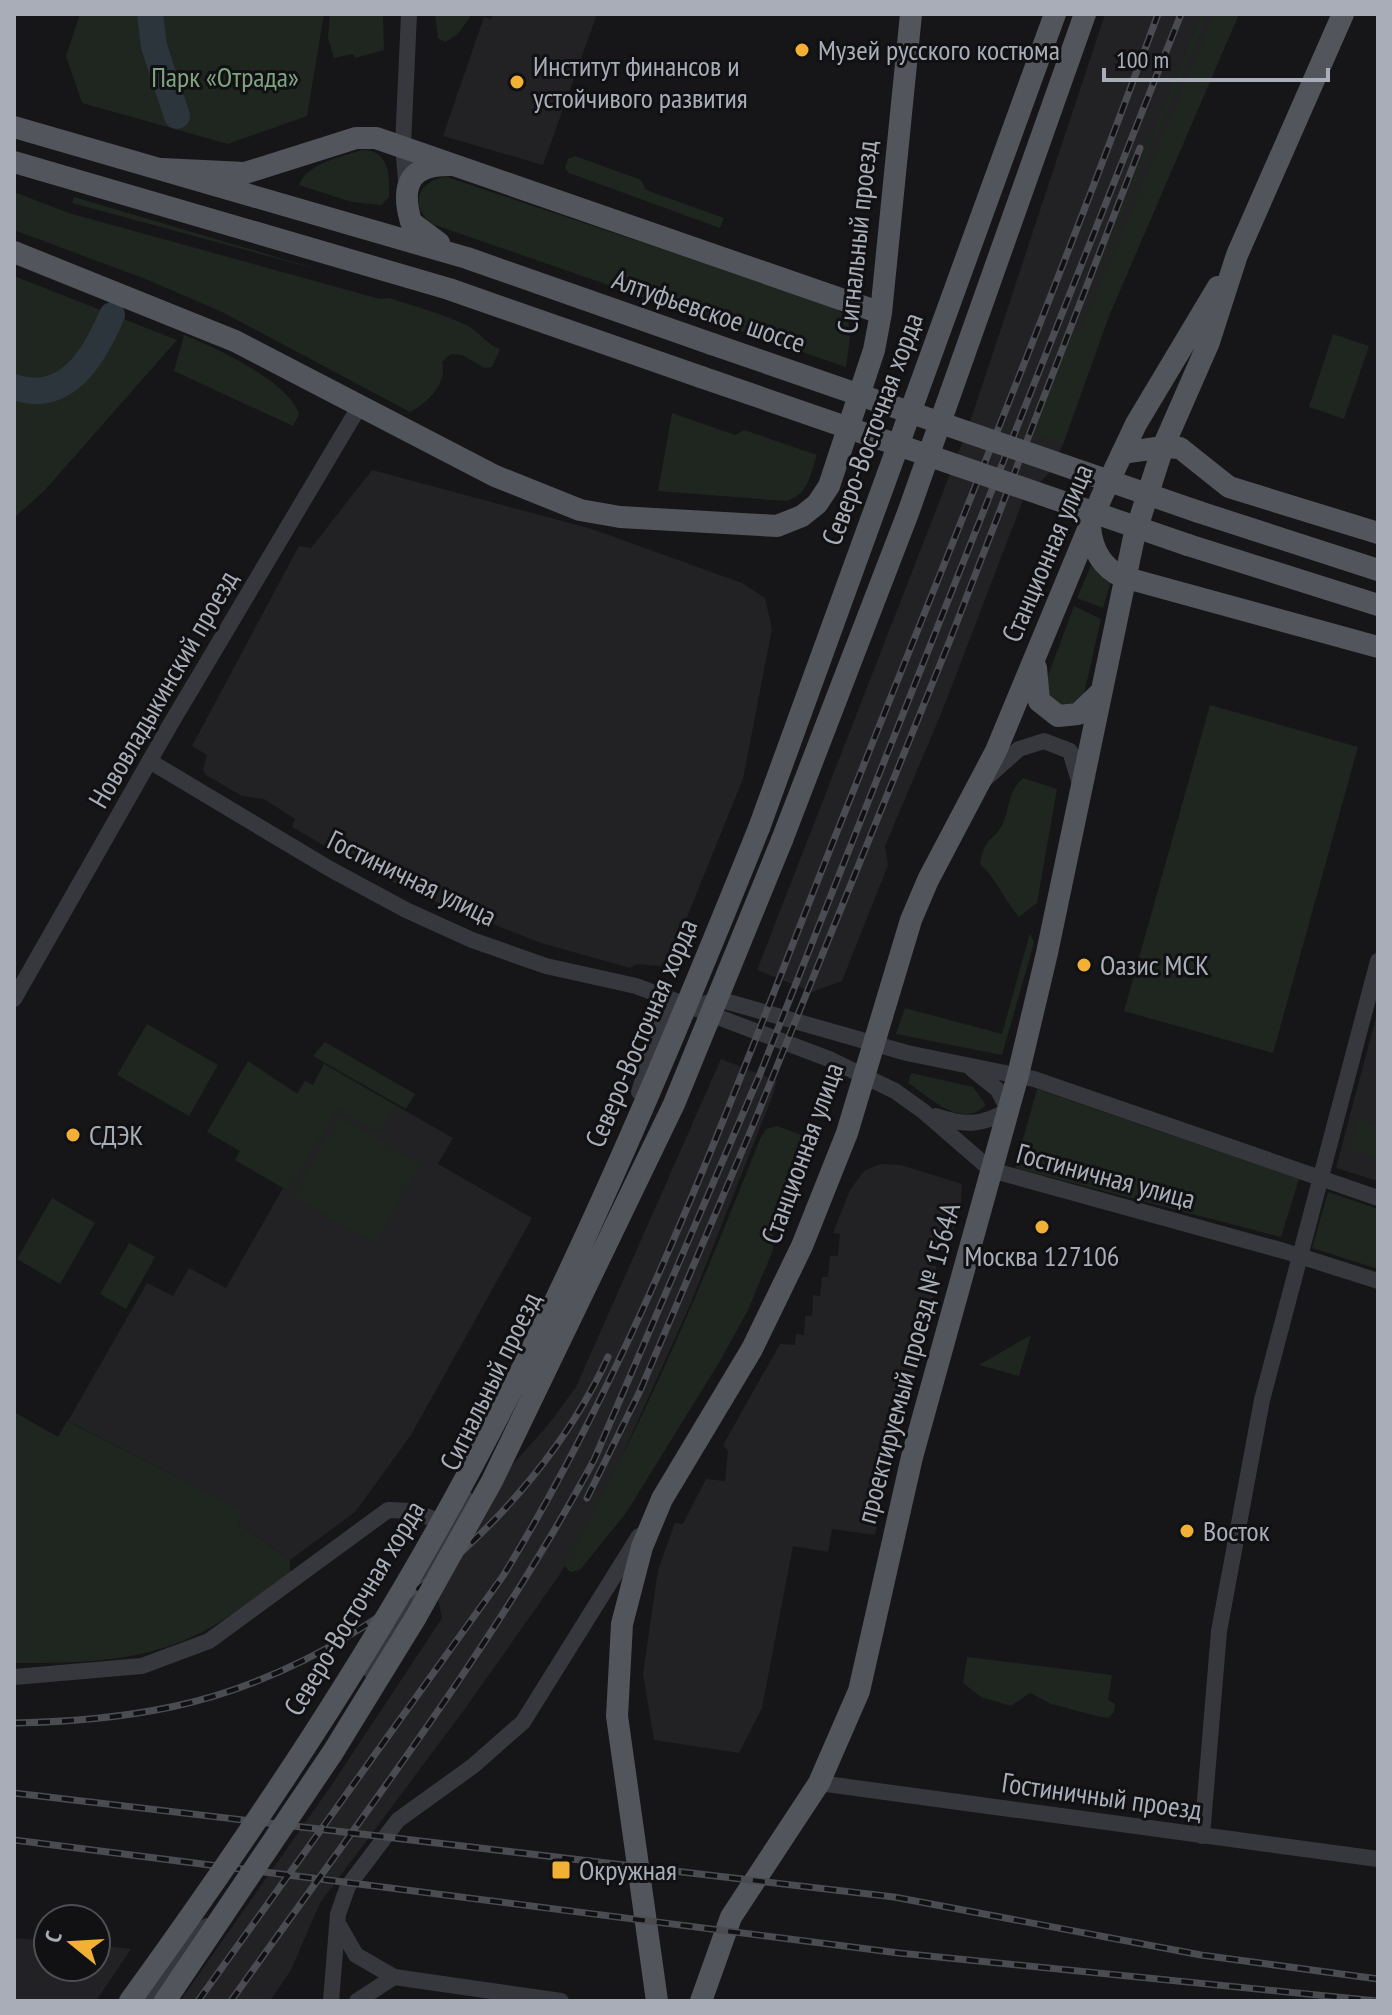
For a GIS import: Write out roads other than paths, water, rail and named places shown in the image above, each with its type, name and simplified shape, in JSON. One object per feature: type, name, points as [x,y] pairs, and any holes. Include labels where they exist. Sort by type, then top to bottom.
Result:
[{"type":"main road","name":"Сигнальный проезд","points":[[359,407],[495,476],[580,510],[620,517],[777,526],[802,516],[817,504],[829,486],[874,350],[881,313],[911,14]]},
{"type":"main road","name":"Северо-Восточная хорда","points":[[130,2001],[309,1741],[394,1606],[470,1470],[650,1098],[759,828],[1055,14]]},
{"type":"main road","name":"Северо-Восточная хорда","points":[[165,2001],[333,1752],[416,1617],[492,1481],[674,1104],[782,840],[908,513],[1085,14]]},
{"type":"main road","name":"Станционная улица","points":[[1080,802],[1123,577],[1163,447],[1209,342],[1237,255],[1343,14]]},
{"type":"main road","name":"Алтуфьевское шоссе","points":[[14,127],[467,258],[1199,512],[1378,570]]},
{"type":"main road","points":[[162,169],[245,173],[356,138],[376,138],[881,313]]},
{"type":"main road","points":[[14,162],[449,289],[1188,545],[1378,605]]},
{"type":"main road","points":[[457,165],[425,167],[409,182],[407,192],[411,222],[425,236],[467,258]]},
{"type":"main road","points":[[14,252],[224,336],[359,407]]},
{"type":"main road","name":"Станционная улица","points":[[662,1499],[752,1349],[787,1278],[828,1184],[911,920],[942,851],[979,785],[1122,453],[1148,403],[1237,255]]},
{"type":"main road","points":[[1122,453],[1163,447],[1180,448],[1229,487],[1378,533]]},
{"type":"main road","points":[[1090,527],[1097,554],[1107,568],[1123,577],[1378,647]]},
{"type":"main road","points":[[1038,651],[1036,692],[1050,713],[1067,717],[1078,714],[1100,693]]},
{"type":"main road","name":"проектируемый проезд № 1564А","points":[[701,2001],[731,1917],[819,1783],[859,1691],[912,1457],[1018,1075],[1080,802]]},
{"type":"main road","points":[[657,2001],[619,1744],[617,1679],[622,1624],[631,1581],[662,1499]]},
{"type":"street","points":[[407,192],[403,145],[409,14]]},
{"type":"street","name":"Нововладыкинский проезд","points":[[14,999],[359,407]]},
{"type":"street","points":[[979,785],[1019,749],[1035,742],[1054,741],[1070,751],[1074,759],[1080,802]]},
{"type":"street","name":"Гостиничная улица","points":[[151,762],[185,786],[406,910],[472,940],[546,966],[636,986],[794,1049],[819,1054],[923,1111],[991,1170],[1300,1255],[1378,1281]]},
{"type":"street","points":[[1202,1836],[1224,1600],[1262,1400],[1378,961]]},
{"type":"street","name":"Гостиничная улица","points":[[669,998],[704,1004],[725,1001],[874,1043],[1018,1075],[1378,1198]]},
{"type":"street","name":"Сигнальный проезд","points":[[147,2001],[257,1860],[368,1676],[452,1526],[546,1338],[591,1232],[669,998]]},
{"type":"street","points":[[923,1111],[970,1124],[986,1122],[1008,1110],[998,1090],[967,1066]]},
{"type":"street","name":"Станционная улица","points":[[331,2001],[338,1922],[348,1886],[390,1828],[426,1798],[473,1766],[523,1722],[662,1499]]},
{"type":"street","points":[[14,1677],[142,1666],[209,1641],[388,1510],[412,1511],[452,1526]]},
{"type":"street","name":"Гостиничный проезд","points":[[819,1783],[1378,1859]]},
{"type":"street","points":[[338,1922],[356,1955],[394,1977],[561,2001]]},
{"type":"street","points":[[357,2001],[394,1977]]},
{"type":"waterway","points":[[150,14],[154,46],[177,116]]},
{"type":"waterway","points":[[14,387],[32,391],[49,389],[76,374],[87,361],[112,315]]},
{"type":"railway","points":[[198,2001],[503,1576],[553,1490],[599,1401],[642,1311],[721,1126],[1038,328],[1158,14]]},
{"type":"railway","points":[[231,2001],[467,1668],[554,1531],[594,1460],[760,1074],[1181,14]]},
{"type":"railway","points":[[587,1498],[640,1391],[754,1123],[950,640],[1140,148]]},
{"type":"railway","points":[[14,1723],[93,1719],[171,1707],[238,1688],[304,1660],[368,1624],[428,1580],[484,1531],[533,1477],[575,1418],[608,1357]]},
{"type":"railway","points":[[14,1793],[894,1897],[1201,1955],[1378,1979]]},
{"type":"railway","points":[[14,1840],[899,1953],[1377,2001]]},
{"type":"place","name":"Музей русского костюма","points":[[802,50]]},
{"type":"place","name":"Институт финансов и устойчивого развития","points":[[517,82]]},
{"type":"place","name":"Оазис МСК","points":[[1084,965]]},
{"type":"place","name":"СДЭК","points":[[73,1135]]},
{"type":"place","name":"Москва 127106","points":[[1042,1227]]},
{"type":"place","name":"Восток","points":[[1187,1531]]},
{"type":"place","name":"Окружная","points":[[561,1870]]},
{"type":"park label","name":"Парк «Отрада»","points":[[225,77]]}]
